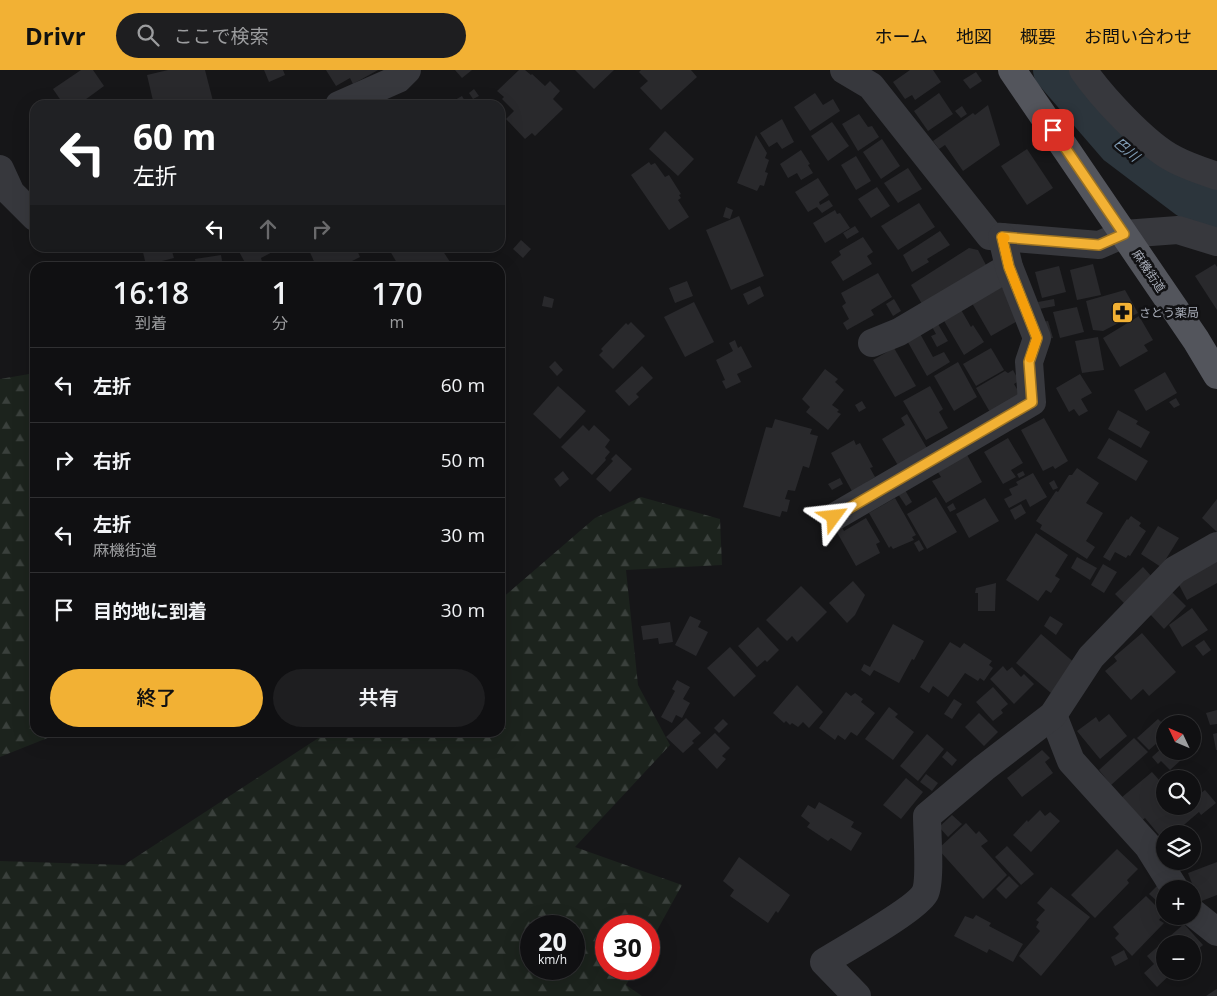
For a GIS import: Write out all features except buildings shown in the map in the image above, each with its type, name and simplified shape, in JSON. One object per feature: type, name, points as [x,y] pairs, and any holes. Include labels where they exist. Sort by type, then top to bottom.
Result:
[{"type":"main road","name":"麻機街道","points":[[1012,70],[1196,340],[1217,375]]},
{"type":"street","points":[[350,100],[398,79],[407,70]]},
{"type":"street","points":[[844,70],[871,86],[990,236],[1099,245],[1124,234],[1178,230],[1217,242]]},
{"type":"street","points":[[1083,70],[1116,108],[1152,144],[1172,159],[1217,176]]},
{"type":"street","points":[[0,169],[11,193],[30,212]]},
{"type":"street","points":[[834,517],[1032,402],[1029,362],[1037,338],[1009,267],[1002,237]]},
{"type":"street","points":[[872,343],[899,332],[1009,267]]},
{"type":"street","points":[[857,996],[824,962],[906,912],[925,893],[928,874],[927,816],[1052,715],[1090,657],[1162,583],[1176,570],[1217,546]]},
{"type":"street","points":[[1052,715],[1072,761],[1148,846],[1169,880]]},
{"type":"street","points":[[1201,919],[1217,932]]},
{"type":"green space","points":[[30,374],[30,737],[50,737],[0,757],[0,379]]},
{"type":"green space","points":[[641,497],[720,519],[722,565],[626,570],[638,685],[670,745],[575,847],[682,885],[660,925],[660,915],[595,915],[595,980],[629,980],[626,985],[642,996],[0,996],[0,861],[124,865],[320,737],[505,737],[505,596],[595,518]]},
{"type":"waterway","name":"巴川","points":[[1055,70],[1119,144],[1189,197],[1217,206]]},
{"type":"slow traffic","points":[[1005,238],[1002,237],[1009,267],[1037,338],[1030,358]]},
{"type":"place","name":"さとう薬局","points":[[1123,312]]},
{"type":"route","points":[[834,517],[1032,402],[1029,362],[1037,338],[1009,267],[1002,237],[1099,245],[1124,234],[1053,130]]}]
